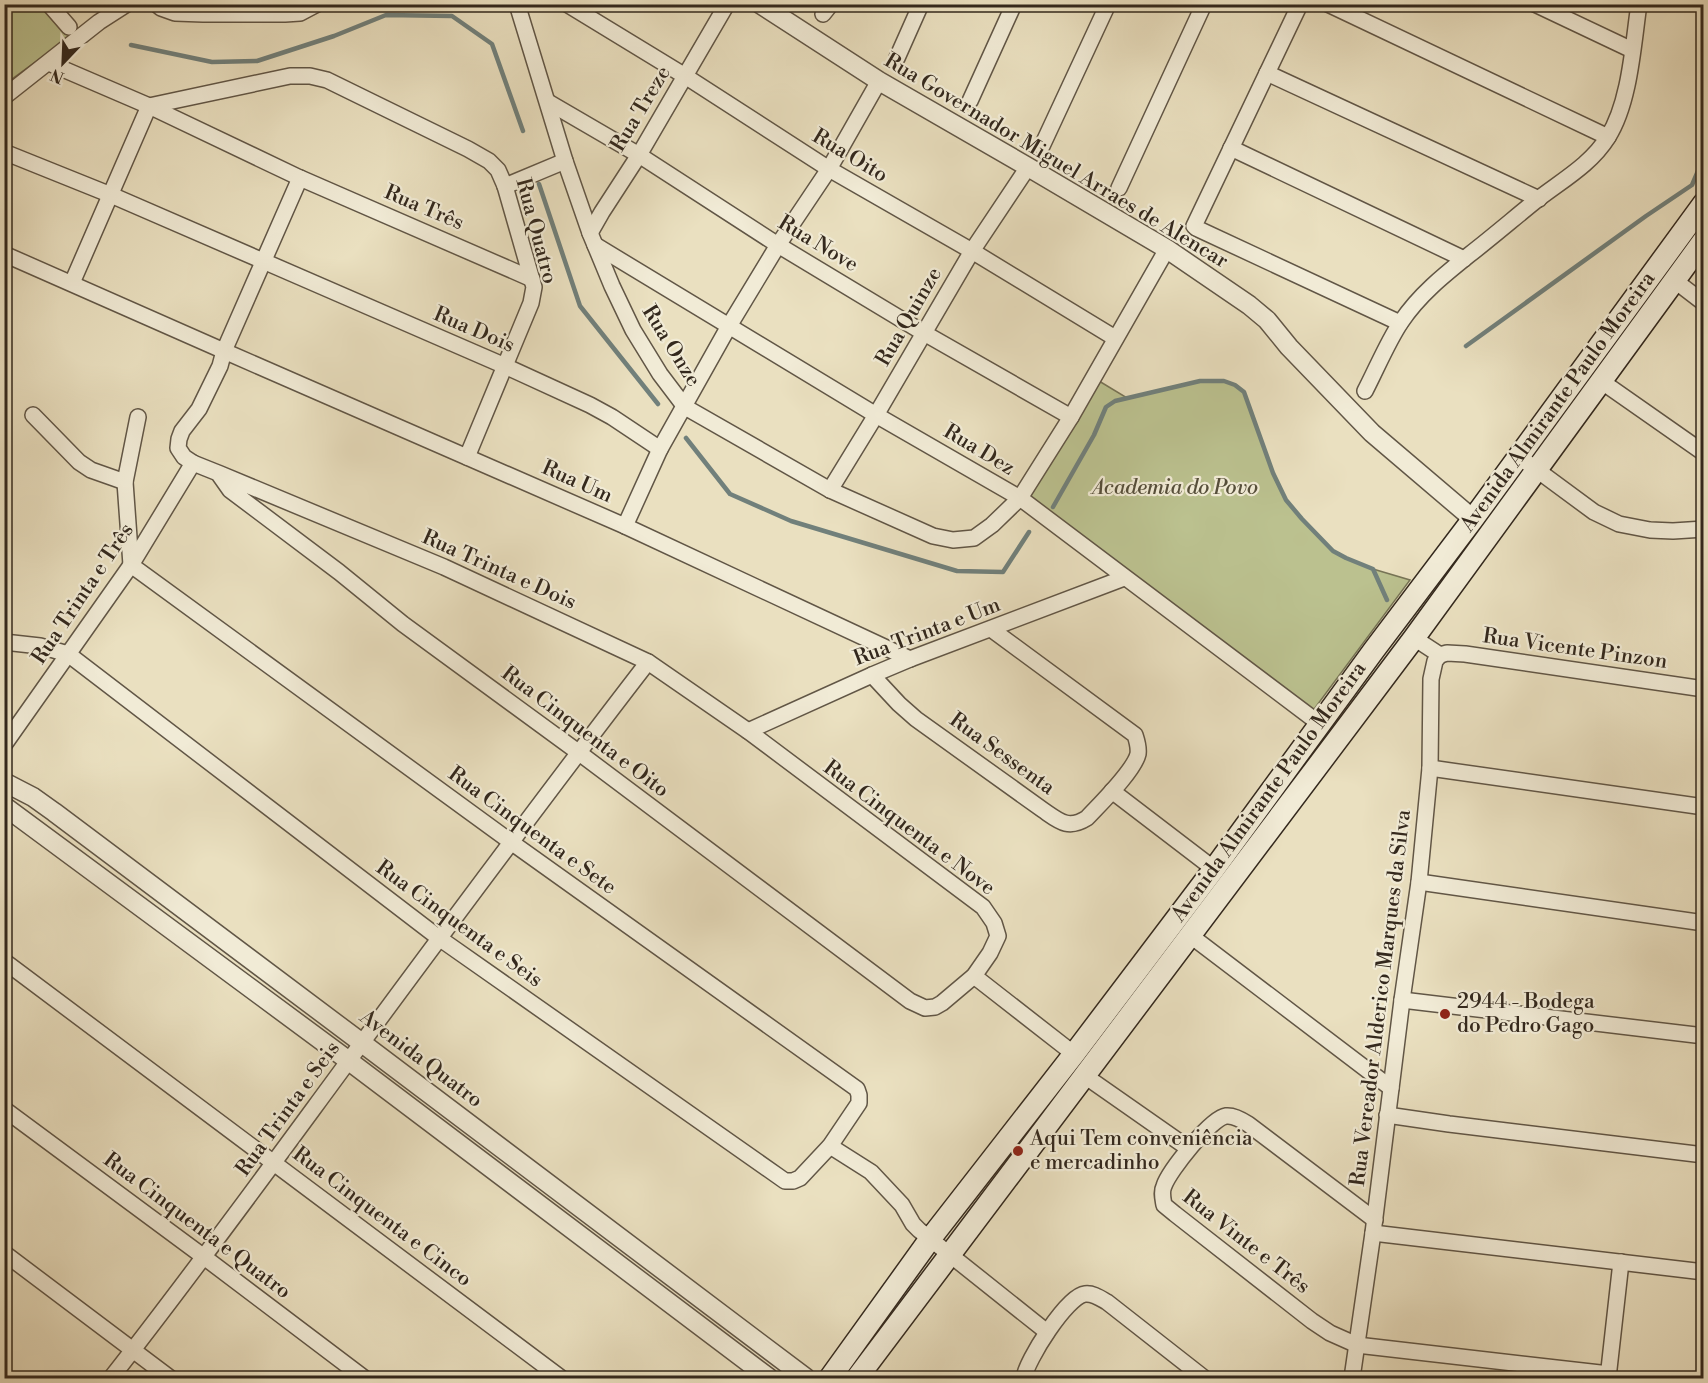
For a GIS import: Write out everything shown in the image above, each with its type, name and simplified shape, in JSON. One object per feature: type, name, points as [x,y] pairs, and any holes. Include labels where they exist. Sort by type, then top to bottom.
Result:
[{"type":"main road","name":"Avenida Almirante Paulo Moreira","points":[[830,1378],[930,1239],[1214,869],[1704,203]]},
{"type":"main road","name":"Avenida Almirante Paulo Moreira","points":[[857,1378],[1414,638],[1704,240]]},
{"type":"street","points":[[49,4],[69,27]]},
{"type":"street","points":[[4,97],[99,22],[127,4]]},
{"type":"street","points":[[156,4],[175,13],[215,14],[300,13],[317,4]]},
{"type":"street","name":"Rua Onze","points":[[517,4],[565,161],[592,239],[633,330],[660,374],[685,407],[830,490],[933,536],[953,540],[974,538],[992,525],[1020,498]]},
{"type":"street","name":"Rua Oito","points":[[567,4],[685,76],[829,170],[972,251],[1115,338]]},
{"type":"street","name":"Rua Treze","points":[[592,239],[602,212],[639,154],[727,4]]},
{"type":"street","name":"Rua Governador Miguel Arraes de Alencar","points":[[760,4],[879,81],[1167,249],[1249,305],[1267,320],[1289,347],[1372,433],[1473,519]]},
{"type":"street","points":[[897,58],[921,4]]},
{"type":"street","points":[[970,101],[1014,4]]},
{"type":"street","points":[[1042,146],[1108,4]]},
{"type":"street","points":[[1119,188],[1204,4]]},
{"type":"street","points":[[1300,4],[1194,226],[1400,323]]},
{"type":"street","points":[[1328,4],[1608,137]]},
{"type":"street","points":[[1535,4],[1632,50]]},
{"type":"street","points":[[1365,391],[1400,323],[1436,282],[1571,176],[1594,156],[1608,137],[1618,118],[1626,91],[1639,4]]},
{"type":"street","name":"Rua Três","points":[[49,63],[149,106],[300,178],[532,279]]},
{"type":"street","points":[[1268,73],[1539,199]]},
{"type":"street","name":"Rua Quatro","points":[[149,106],[290,76],[310,76],[327,80],[363,96],[489,161],[498,170],[505,186],[534,287],[531,303],[505,366]]},
{"type":"street","points":[[625,526],[660,449],[729,326],[778,245],[829,170],[879,81]]},
{"type":"street","name":"Rua Nove","points":[[548,102],[639,154],[778,245],[924,333],[1071,417]]},
{"type":"street","points":[[72,283],[149,106]]},
{"type":"street","points":[[1232,148],[1464,259]]},
{"type":"street","name":"Rua Dois","points":[[4,152],[111,195],[505,366],[612,417],[660,449]]},
{"type":"street","points":[[505,186],[565,161]]},
{"type":"street","name":"Rua Quinze","points":[[830,490],[972,251],[1028,166]]},
{"type":"street","points":[[224,351],[300,178]]},
{"type":"street","name":"Rua Dez","points":[[592,239],[876,415],[1020,498],[1320,724]]},
{"type":"street","points":[[1020,498],[1071,417],[1167,249]]},
{"type":"street","name":"Rua Um","points":[[4,254],[625,526],[910,659]]},
{"type":"street","points":[[1674,280],[1704,303]]},
{"type":"street","name":"Rua Cinquenta e Oito","points":[[224,351],[220,366],[203,401],[182,431],[178,448],[184,457],[218,473],[230,490],[339,572],[403,624],[910,1001],[925,1008],[935,1008],[974,976]]},
{"type":"street","points":[[467,457],[505,366]]},
{"type":"street","points":[[1601,381],[1704,453]]},
{"type":"street","points":[[33,415],[79,462],[91,470],[125,482]]},
{"type":"street","points":[[131,565],[125,482],[138,417]]},
{"type":"street","points":[[1518,456],[1594,512],[1619,524],[1650,530],[1704,529]]},
{"type":"street","name":"Rua Trinta e Três","points":[[4,745],[131,565],[193,463]]},
{"type":"street","name":"Rua Trinta e Dois","points":[[218,473],[444,567],[648,662],[748,731]]},
{"type":"street","name":"Rua Cinquenta e Sete","points":[[131,565],[511,842],[857,1089],[859,1103],[830,1146]]},
{"type":"street","name":"Rua Trinta e Um","points":[[748,731],[910,659],[1124,578]]},
{"type":"street","points":[[991,629],[1135,735],[1138,754],[1132,766],[1112,791],[1214,869]]},
{"type":"street","points":[[1414,638],[1440,655]]},
{"type":"street","points":[[4,642],[40,646],[68,654]]},
{"type":"street","name":"Rua Cinquenta e Seis","points":[[68,654],[439,939],[785,1181],[800,1178],[830,1146]]},
{"type":"street","name":"Rua Vicente Pinzon","points":[[1440,655],[1465,654],[1704,689]]},
{"type":"street","name":"Rua Vereador Alderico Marques da Silva","points":[[1352,1378],[1419,882],[1430,768],[1431,679],[1435,661],[1440,655]]},
{"type":"street","name":"Rua Trinta e Seis","points":[[111,1378],[204,1257],[578,752],[648,662]]},
{"type":"street","name":"Rua Sessenta","points":[[872,675],[899,704],[916,718],[1060,821],[1078,824],[1087,818],[1112,791]]},
{"type":"street","name":"Rua Cinquenta e Nove","points":[[748,731],[983,908],[994,923],[998,936],[990,953],[974,976]]},
{"type":"street","points":[[1430,768],[1704,807]]},
{"type":"street","name":"Avenida Quatro","points":[[4,782],[33,797],[54,812],[806,1378]]},
{"type":"street","points":[[4,806],[349,1061],[770,1378]]},
{"type":"street","points":[[1419,882],[1704,923]]},
{"type":"street","points":[[1191,936],[1391,1088]]},
{"type":"street","name":"Rua Cinquenta e Cinco","points":[[4,961],[561,1378]]},
{"type":"street","points":[[974,976],[1074,1054]]},
{"type":"street","points":[[1402,1000],[1704,1036]]},
{"type":"street","points":[[1085,1076],[1188,1148]]},
{"type":"street","name":"Rua Cinquenta e Quatro","points":[[4,1109],[364,1378]]},
{"type":"street","points":[[1388,1115],[1704,1155]]},
{"type":"street","name":"Rua Vinte e Três","points":[[1374,1227],[1238,1118],[1225,1116],[1214,1122],[1188,1148],[1163,1186],[1164,1205],[1312,1321],[1330,1333],[1356,1345],[1609,1376]]},
{"type":"street","points":[[830,1146],[871,1172],[902,1205],[913,1224],[1047,1332]]},
{"type":"street","points":[[1374,1227],[1704,1272]]},
{"type":"street","points":[[4,1253],[170,1378]]},
{"type":"street","points":[[1609,1376],[1621,1262]]},
{"type":"street","points":[[1024,1378],[1025,1371],[1047,1332],[1077,1297],[1087,1293],[1098,1296],[1204,1378]]},
{"type":"green space","points":[[15,5],[43,5],[71,36],[5,84],[5,14]]},
{"type":"green space","name":"Academia do Povo","points":[[1099,381],[1127,398],[1195,382],[1222,381],[1238,387],[1244,392],[1273,473],[1286,500],[1302,519],[1333,551],[1373,569],[1410,580],[1312,712],[1026,499]]},
{"type":"waterway","points":[[131,45],[212,62],[257,61],[334,36],[386,15],[452,16],[492,44],[523,131]]},
{"type":"waterway","points":[[1466,346],[1692,185],[1704,157]]},
{"type":"waterway","points":[[539,184],[580,306],[658,404]]},
{"type":"waterway","points":[[1053,507],[1094,435],[1106,407],[1115,401],[1200,381],[1224,381],[1244,392],[1273,473],[1286,500],[1333,551],[1373,569],[1387,600]]},
{"type":"waterway","points":[[686,438],[730,494],[791,521],[957,571],[1003,572],[1029,532]]},
{"type":"place","name":"2944 - Bodega do Pedro Gago","points":[[1445,1014]]},
{"type":"place","name":"Aqui Tem conveniência e mercadinho","points":[[1018,1151]]}]
